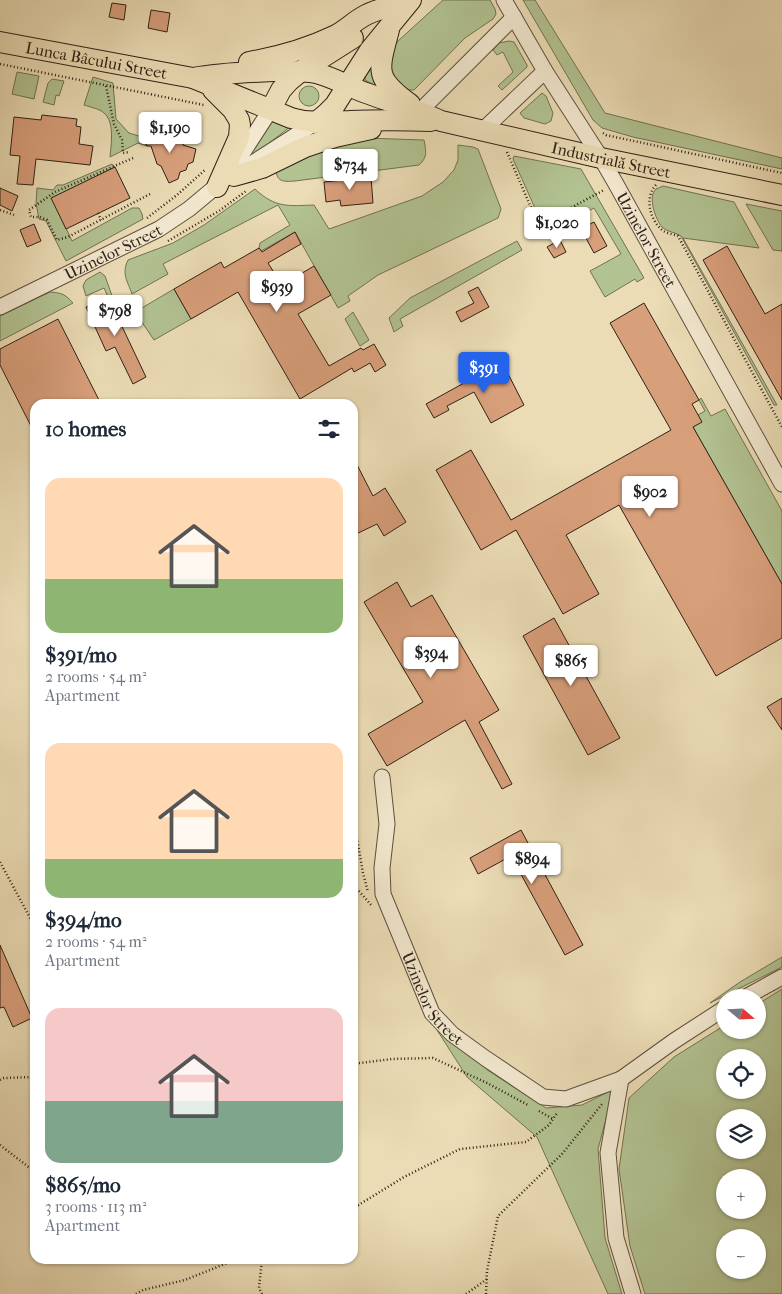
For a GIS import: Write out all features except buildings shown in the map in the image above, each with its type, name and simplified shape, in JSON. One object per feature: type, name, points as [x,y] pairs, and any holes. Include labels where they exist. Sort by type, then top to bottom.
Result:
[{"type":"main road","name":"Uzinelor Street","points":[[315,123],[335,105],[370,50],[390,27],[403,2]]},
{"type":"main road","name":"Uzinelor Street","points":[[271,109],[281,90],[301,71],[346,43],[403,2]]},
{"type":"main road","points":[[223,182],[239,137],[240,125],[233,110],[206,78],[232,66],[280,56],[310,46],[335,36],[364,16],[403,2]]},
{"type":"main road","points":[[390,27],[381,70],[389,86],[418,116]]},
{"type":"main road","name":"Lunca Bâcului Street","points":[[0,42],[206,78],[301,71]]},
{"type":"main road","name":"Industrială Street","points":[[301,71],[336,79],[418,116],[602,158],[782,195]]},
{"type":"main road","name":"Lunca Bâcului Street","points":[[206,78],[291,118],[315,123]]},
{"type":"main road","points":[[223,182],[262,168],[305,147],[418,116]]},
{"type":"main road","name":"Industrială Street","points":[[315,123],[418,116]]},
{"type":"street","name":"Uzinelor Street","points":[[504,0],[545,71],[602,158],[782,484]]},
{"type":"street","points":[[418,116],[514,17]]},
{"type":"street","points":[[491,132],[545,71]]},
{"type":"street","name":"Uzinelor Street","points":[[223,182],[271,109]]},
{"type":"street","name":"Uzinelor Street","points":[[0,307],[159,228],[223,182],[315,123]]},
{"type":"street","name":"Uzinelor Street","points":[[382,777],[387,824],[382,868],[384,894],[432,1013],[452,1034],[485,1058],[543,1097],[566,1099],[621,1079],[716,1014]]},
{"type":"street","points":[[761,989],[782,978]]},
{"type":"street","points":[[621,1079],[608,1153],[616,1238],[633,1294]]},
{"type":"path","points":[[0,64],[207,106]]},
{"type":"path","points":[[106,86],[114,124],[122,140],[123,153],[130,152]]},
{"type":"path","points":[[491,132],[542,233]]},
{"type":"path","points":[[600,132],[606,135],[782,173]]},
{"type":"path","points":[[133,158],[55,192],[29,210],[31,217],[40,217],[47,220],[57,240],[68,237],[150,194]]},
{"type":"path","points":[[147,218],[212,164]]},
{"type":"path","points":[[528,231],[616,184]]},
{"type":"path","points":[[662,184],[655,185],[650,192],[653,218],[661,229],[678,236],[782,427]]},
{"type":"path","points":[[0,210],[14,215]]},
{"type":"path","points":[[98,213],[101,220]]},
{"type":"path","points":[[358,844],[372,906],[358,890]]},
{"type":"path","points":[[0,862],[30,918]]},
{"type":"path","points":[[358,1063],[392,1059],[433,1058],[528,1106]]},
{"type":"path","points":[[0,1080],[4,1078],[30,1077]]},
{"type":"path","points":[[358,1205],[404,1177],[460,1150],[526,1142],[549,1126],[566,1099]]},
{"type":"path","points":[[486,1294],[488,1270],[498,1216],[563,1153],[604,1102]]},
{"type":"path","points":[[536,1110],[553,1119]]},
{"type":"path","points":[[0,1145],[30,1168]]},
{"type":"path","points":[[136,1294],[143,1290],[185,1280],[223,1264]]},
{"type":"path","points":[[261,1264],[259,1288],[262,1294]]},
{"type":"path","points":[[466,1294],[487,1279]]},
{"type":"green space","points":[[443,0],[490,0],[496,14],[493,19],[465,38],[414,90],[407,90],[397,85],[386,61],[398,41]]},
{"type":"green space","points":[[523,0],[535,0],[605,113],[782,158],[782,169],[633,137],[602,128],[593,120]]},
{"type":"green space","points":[[514,42],[527,67],[502,90],[498,86],[513,72],[503,52],[497,55],[493,50],[499,43]]},
{"type":"green space","points":[[375,61],[384,90],[365,80],[365,74]]},
{"type":"green space","points":[[17,72],[39,76],[34,99],[12,94]]},
{"type":"green space","points":[[93,77],[113,83],[116,119],[129,133],[142,137],[147,146],[138,143],[110,157],[112,134],[110,122],[100,110],[84,105]]},
{"type":"green space","points":[[52,79],[64,81],[59,96],[56,95],[54,105],[43,102],[48,83]]},
{"type":"green space","points":[[309,86],[316,89],[319,96],[316,103],[309,106],[302,103],[299,96],[302,89]]},
{"type":"green space","points":[[542,93],[546,96],[553,113],[551,121],[545,124],[524,118],[520,113]]},
{"type":"green space","points":[[273,121],[290,127],[247,160]]},
{"type":"green space","points":[[364,138],[424,140],[425,156],[419,165],[295,181],[284,181],[277,176],[276,168],[292,158]]},
{"type":"green space","points":[[458,145],[478,149],[501,209],[498,218],[378,275],[348,296],[350,301],[338,308],[295,232],[261,251],[259,248],[260,243],[290,225],[278,205],[163,264],[168,274],[132,294],[125,274],[128,260],[173,243],[204,225],[255,189],[269,200],[282,205],[314,205],[329,229],[422,196],[443,182],[454,170],[458,160]]},
{"type":"green space","points":[[514,156],[581,169],[644,278],[637,282],[635,279],[605,297],[590,271],[621,254],[594,208],[547,235],[513,159]]},
{"type":"green space","points":[[112,164],[115,167],[52,198],[72,241],[132,208],[139,208],[143,219],[66,261],[46,221],[39,219],[36,203],[37,188],[53,190],[57,185],[63,185]]},
{"type":"green space","points":[[663,186],[734,202],[759,248],[683,238],[777,405],[774,405],[681,236],[664,229],[657,219],[652,197],[656,189]]},
{"type":"green space","points":[[746,204],[782,211],[782,251],[773,250]]},
{"type":"green space","points":[[517,241],[522,250],[400,319],[403,326],[394,332],[389,318],[410,298]]},
{"type":"green space","points":[[100,272],[105,276],[121,321],[119,322],[104,288],[86,296],[83,286],[86,280]]},
{"type":"green space","points":[[174,289],[191,319],[154,340],[135,312]]},
{"type":"green space","points":[[50,292],[63,294],[73,303],[0,341],[0,316]]},
{"type":"green space","points":[[353,312],[369,340],[360,346],[345,319]]},
{"type":"green space","points":[[701,398],[711,416],[725,409],[782,511],[782,584],[693,427],[698,415],[705,411],[699,400]]},
{"type":"green space","points":[[782,957],[782,967],[738,989],[730,989]]},
{"type":"green space","points":[[782,989],[782,1294],[645,1294],[630,1246],[619,1169],[629,1098],[674,1057],[716,1031],[716,1039],[766,1039],[766,999]]},
{"type":"green space","points":[[437,1030],[489,1071],[546,1108],[582,1105],[614,1089],[598,1149],[605,1238],[622,1294],[608,1294],[537,1137],[467,1077]]}]
